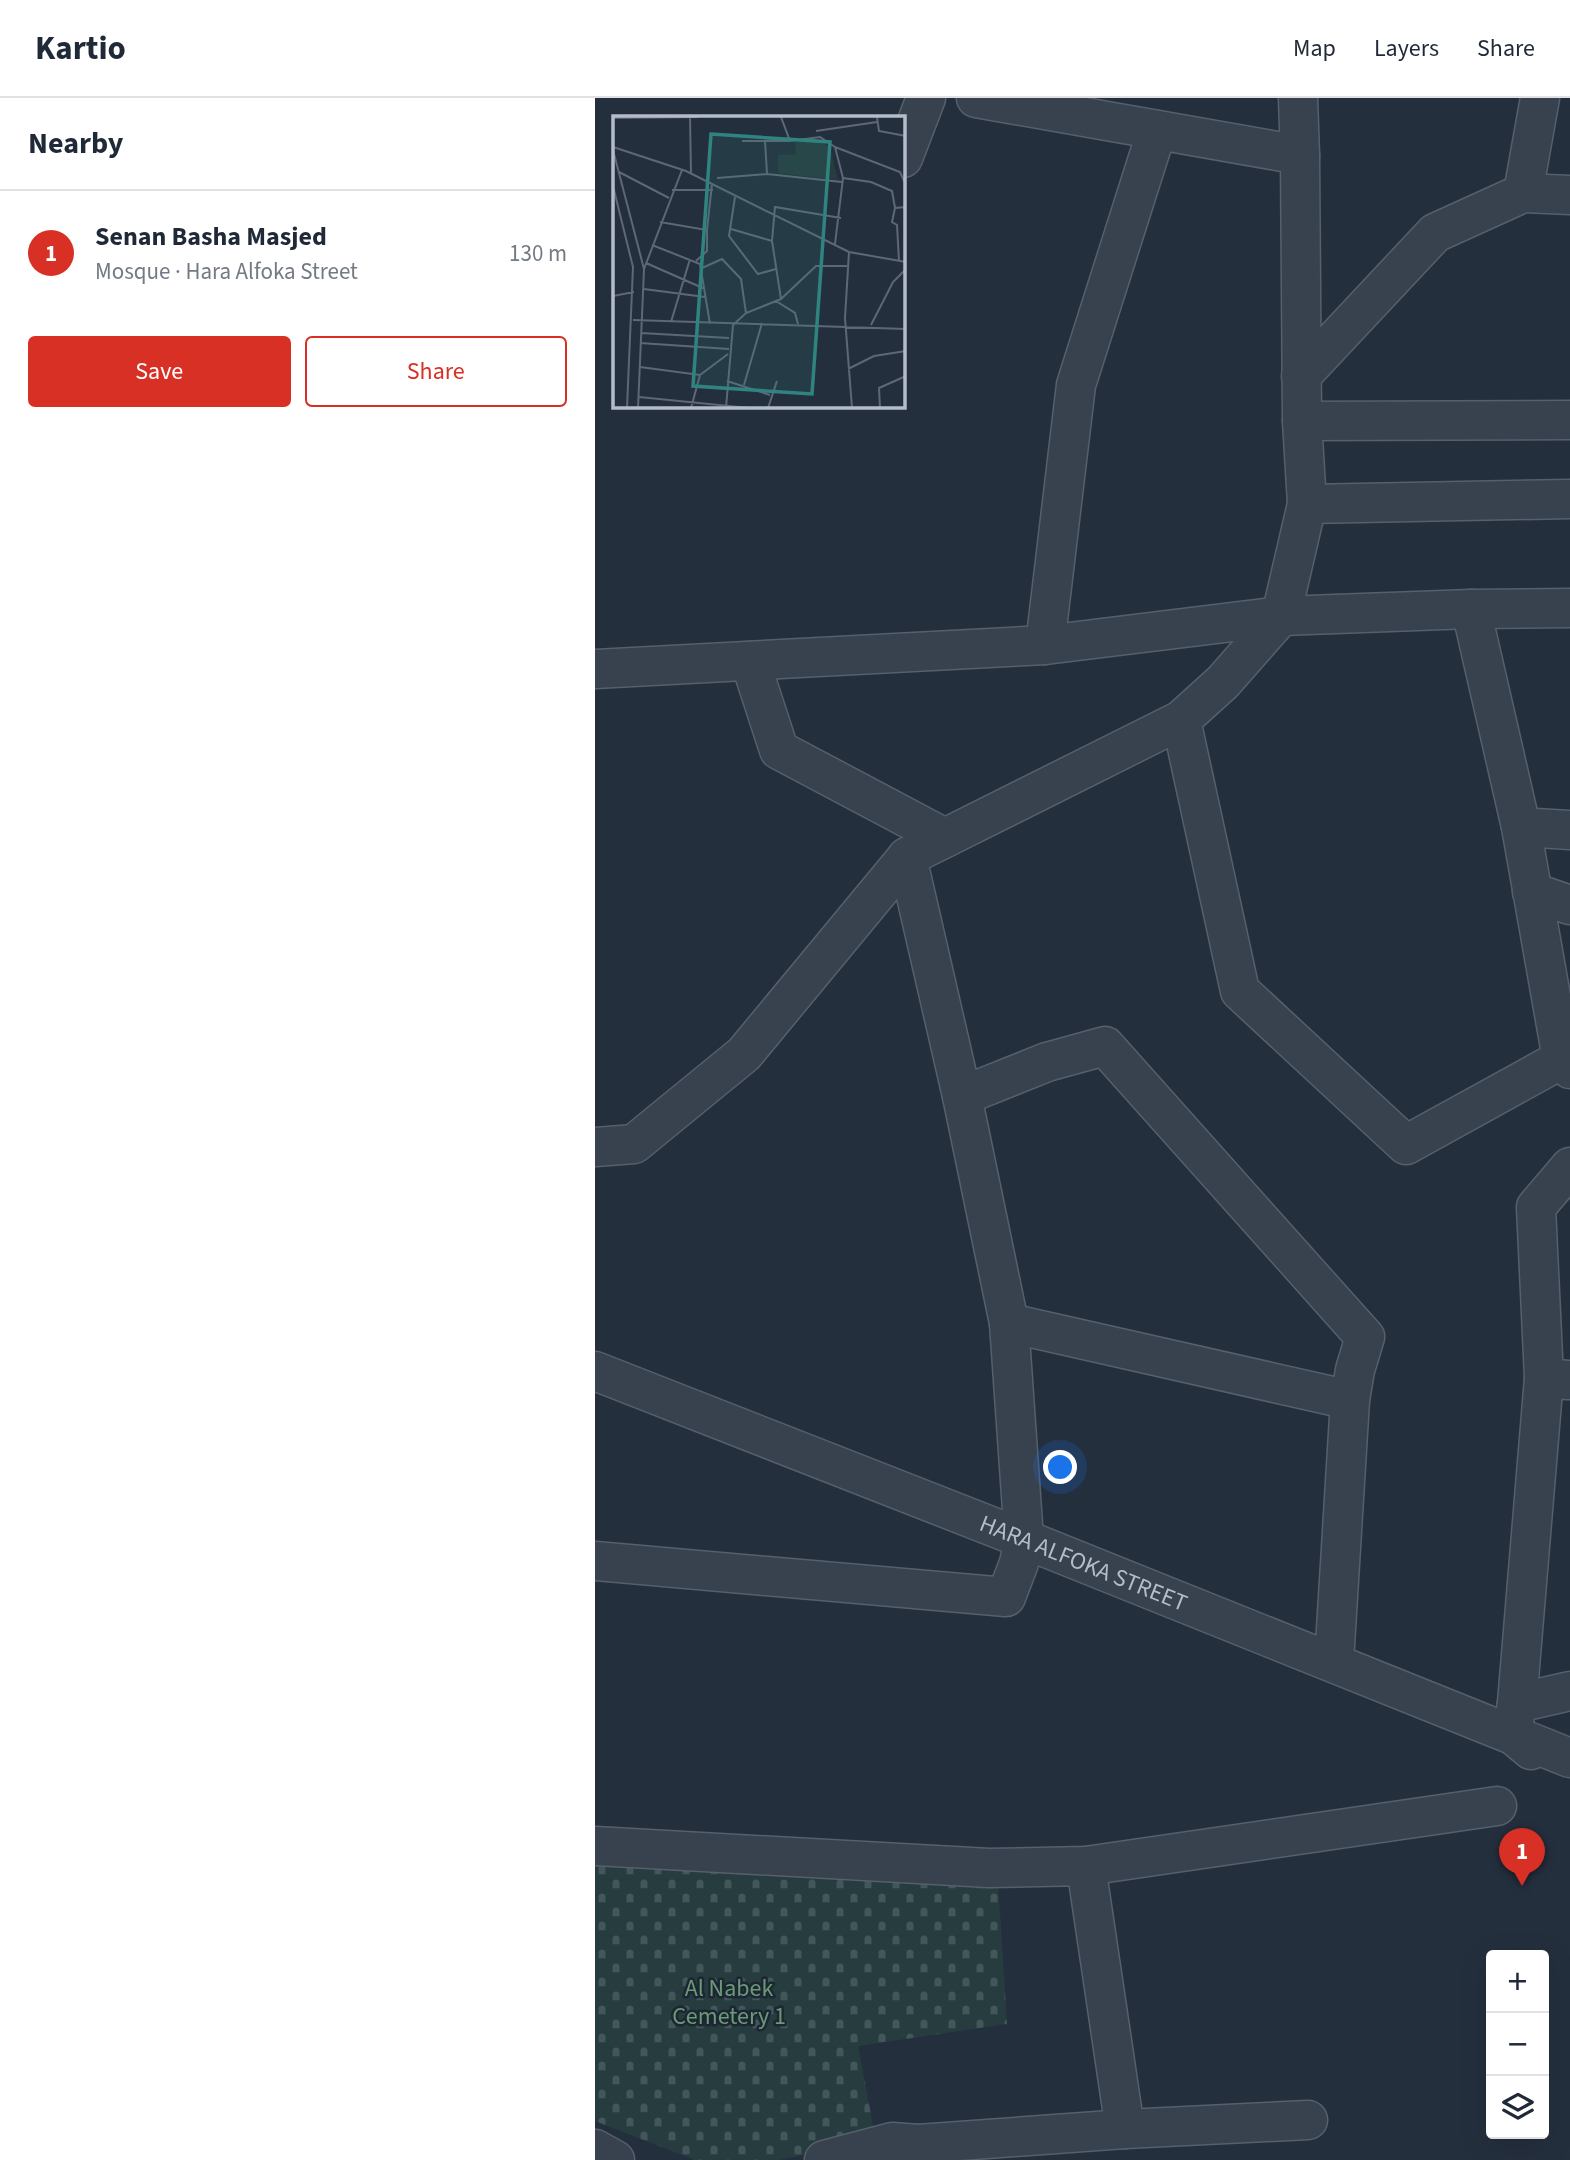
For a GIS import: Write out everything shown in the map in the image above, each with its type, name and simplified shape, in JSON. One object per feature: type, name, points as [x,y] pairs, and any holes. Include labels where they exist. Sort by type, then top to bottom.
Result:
[{"type":"street","points":[[905,153],[926,98]]},
{"type":"street","points":[[976,98],[1300,155]]},
{"type":"street","points":[[595,1147],[634,1144],[744,1054],[907,857],[1181,720],[1223,682],[1282,616],[1307,504],[1301,376],[1298,98]]},
{"type":"street","points":[[1523,193],[1540,98]]},
{"type":"street","points":[[1045,645],[1076,385],[1157,130]]},
{"type":"street","points":[[1301,376],[1435,233],[1523,193],[1570,195]]},
{"type":"street","points":[[1302,421],[1570,420]]},
{"type":"street","points":[[1307,504],[1570,499]]},
{"type":"street","points":[[595,669],[1045,645],[1282,616],[1570,608]]},
{"type":"street","points":[[1181,720],[1240,991],[1406,1145],[1566,1064],[1521,827],[1471,610]]},
{"type":"street","points":[[750,661],[779,750],[946,838]]},
{"type":"street","points":[[1521,827],[1570,830]]},
{"type":"street","points":[[595,1561],[1006,1597],[1019,1563],[1024,1539],[1009,1323],[962,1096],[907,857]]},
{"type":"street","points":[[1532,892],[1570,905]]},
{"type":"street","points":[[962,1096],[1047,1062],[1105,1046],[1366,1337],[1355,1370],[1350,1400],[1334,1662]]},
{"type":"street","points":[[1570,1167],[1536,1208],[1557,1379],[1514,1718],[1570,1780]]},
{"type":"street","points":[[1009,1323],[1350,1400]]},
{"type":"street","name":"HARA ALFOKA STREET","points":[[595,1371],[1334,1662],[1514,1718],[1570,1758]]},
{"type":"street","points":[[1514,1718],[1570,1691]]},
{"type":"street","points":[[595,1846],[989,1868],[1086,1866],[1497,1806]]},
{"type":"street","points":[[1086,1866],[1125,2129]]},
{"type":"street","points":[[824,2160],[892,2142],[926,2152],[1125,2129],[1308,2120]]},
{"type":"street","points":[[595,2149],[615,2160]]},
{"type":"green space","name":"Al Nabek Cemetery 1","points":[[595,1859],[998,1882],[1007,2024],[858,2046],[876,2141],[778,2160],[695,2160],[595,2121]]},
{"type":"place","name":"Senan Basha Masjed","points":[[1522,1886]]}]
